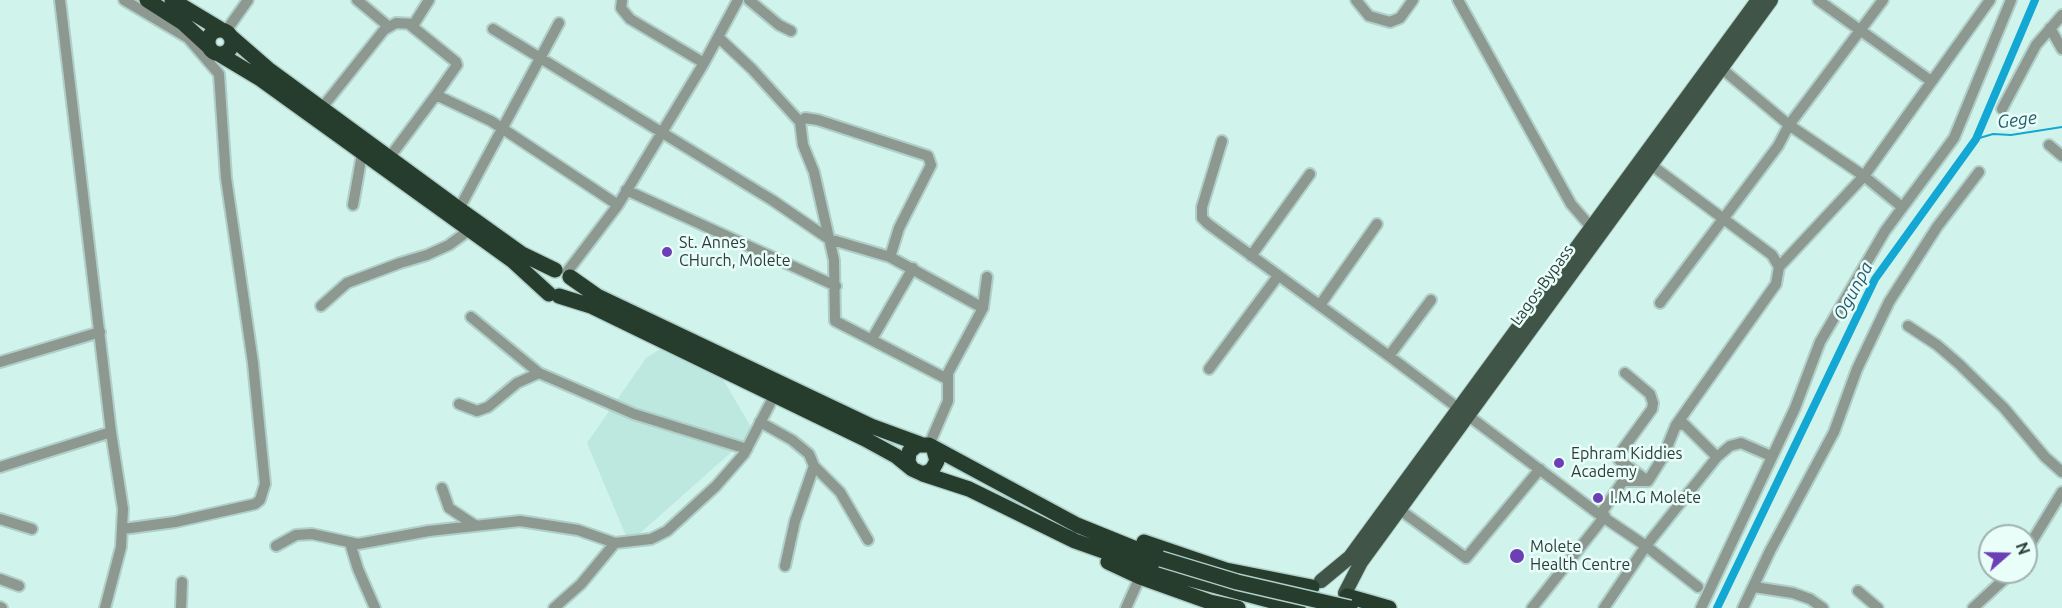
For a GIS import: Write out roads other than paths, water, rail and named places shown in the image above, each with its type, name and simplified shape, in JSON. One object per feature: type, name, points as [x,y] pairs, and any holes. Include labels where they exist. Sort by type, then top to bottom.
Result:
[{"type":"highway","points":[[147,0],[183,23],[214,50],[259,78],[468,231],[513,261],[554,295],[591,306],[881,447],[918,472],[969,489],[1076,541],[1105,560],[1140,577],[1210,602],[1238,608]]},
{"type":"highway","points":[[172,0],[225,32],[268,69],[321,109],[522,254],[564,273],[597,296],[871,426],[928,447],[1159,565],[1237,582],[1389,608]]},
{"type":"highway","points":[[214,50],[229,50],[225,32]]},
{"type":"highway","points":[[214,50],[209,35],[225,32]]},
{"type":"highway","points":[[554,295],[546,278],[564,273]]},
{"type":"highway","points":[[554,295],[570,289],[564,273]]},
{"type":"highway","points":[[918,472],[936,466],[937,456],[928,447]]},
{"type":"highway","points":[[918,472],[908,462],[909,452],[928,447]]},
{"type":"highway","points":[[1077,525],[1118,532],[1226,570],[1317,584]]},
{"type":"highway","points":[[1076,541],[1300,608]]},
{"type":"main road","name":"Lagos Bypass","points":[[1348,601],[1354,572],[1400,510],[1463,412],[1590,226],[1758,0]]},
{"type":"main road","name":"Lagos Bypass","points":[[1317,584],[1350,557],[1463,412],[1771,0]]},
{"type":"main road","points":[[1300,608],[1317,584],[1338,585],[1348,601]]},
{"type":"street","points":[[60,0],[111,432],[122,502],[123,529],[105,608]]},
{"type":"street","points":[[123,529],[175,522],[255,504],[260,500],[265,484],[253,363],[226,178],[219,74],[217,68],[188,38],[124,0]]},
{"type":"street","points":[[225,32],[248,0]]},
{"type":"street","points":[[357,0],[388,26]]},
{"type":"street","points":[[321,109],[388,26],[396,23],[414,24],[429,0]]},
{"type":"street","points":[[622,0],[621,8],[630,19],[704,63]]},
{"type":"street","points":[[564,273],[618,205],[660,132],[704,63],[738,0]]},
{"type":"street","points":[[749,0],[778,25],[791,31]]},
{"type":"street","points":[[1356,0],[1370,16],[1389,22],[1400,18],[1413,0]]},
{"type":"street","points":[[1458,0],[1571,204],[1590,226]]},
{"type":"street","points":[[1818,0],[1931,81]]},
{"type":"street","points":[[1660,303],[1778,146],[1789,125],[1884,0]]},
{"type":"street","points":[[1648,481],[1663,457],[1676,425],[1776,284],[1779,267],[1864,176],[1990,0]]},
{"type":"street","points":[[1701,608],[1795,408],[1820,342],[1860,272],[1902,207],[1954,138],[2011,0]]},
{"type":"street","points":[[2002,109],[2036,45],[2062,15]]},
{"type":"street","points":[[459,209],[559,23]]},
{"type":"street","points":[[389,158],[457,65],[409,24]]},
{"type":"street","points":[[2050,28],[2062,49]]},
{"type":"street","points":[[493,29],[772,200],[829,239],[890,257],[983,308]]},
{"type":"street","points":[[717,37],[752,69],[800,122],[803,145],[814,172],[829,239],[836,286],[835,321],[947,379]]},
{"type":"street","points":[[1721,68],[1789,125],[1864,176],[1902,207]]},
{"type":"street","points":[[436,95],[457,103],[501,128],[618,205]]},
{"type":"street","points":[[800,122],[805,118],[818,120],[928,156],[931,165],[899,228],[890,257]]},
{"type":"street","points":[[1222,141],[1202,207],[1202,218],[1602,516],[1646,546],[1698,587]]},
{"type":"street","points":[[2049,145],[2062,156]]},
{"type":"street","points":[[352,205],[362,154]]},
{"type":"street","points":[[1650,164],[1772,255],[1779,267]]},
{"type":"street","points":[[1743,608],[1770,551],[1834,432],[1857,369],[1888,303],[1930,237],[1979,172]]},
{"type":"street","points":[[1251,256],[1310,174]]},
{"type":"street","points":[[627,190],[836,286]]},
{"type":"street","points":[[1320,305],[1377,224]]},
{"type":"street","points":[[321,306],[347,283],[399,262],[427,255],[449,245],[468,231]]},
{"type":"street","points":[[872,339],[913,268]]},
{"type":"street","points":[[1209,369],[1278,276]]},
{"type":"street","points":[[928,447],[948,401],[947,379],[983,308],[987,277]]},
{"type":"street","points":[[1389,356],[1431,300]]},
{"type":"street","points":[[471,317],[538,373],[634,414],[747,449]]},
{"type":"street","points":[[1908,326],[1937,345],[1959,364],[2004,408],[2045,457],[2062,472]]},
{"type":"street","points":[[0,362],[100,332]]},
{"type":"street","points":[[459,404],[477,411],[488,407],[517,383],[538,373]]},
{"type":"street","points":[[1625,373],[1650,394],[1653,403],[1652,410],[1620,453],[1619,460],[1648,481]]},
{"type":"street","points":[[276,546],[296,535],[312,534],[350,543],[476,526],[534,522],[578,530],[615,543],[651,539],[675,525],[731,471],[747,449],[774,396]]},
{"type":"street","points":[[760,422],[808,453],[814,466],[840,492],[868,540]]},
{"type":"street","points":[[1676,425],[1684,424],[1717,457]]},
{"type":"street","points":[[0,467],[111,432]]},
{"type":"street","points":[[1604,608],[1646,546],[1717,457],[1730,446],[1741,443],[1771,456]]},
{"type":"street","points":[[785,566],[795,521],[814,466]]},
{"type":"street","points":[[1400,510],[1466,558],[1540,469]]},
{"type":"street","points":[[1532,608],[1602,516],[1623,481],[1648,481]]},
{"type":"street","points":[[442,488],[449,508],[476,526]]},
{"type":"street","points":[[2038,531],[2062,492]]},
{"type":"street","points":[[0,519],[32,529]]},
{"type":"street","points":[[350,543],[358,569],[375,608]]},
{"type":"street","points":[[554,608],[580,584],[615,543]]},
{"type":"street","points":[[1126,608],[1140,577]]},
{"type":"street","points":[[0,579],[19,586]]},
{"type":"street","points":[[181,608],[182,582]]},
{"type":"street","points":[[1973,608],[2000,584]]},
{"type":"street","points":[[1754,587],[1793,593],[1810,599],[1823,608]]},
{"type":"street","points":[[1858,591],[1878,608]]},
{"type":"waterway","name":"Ogunpa","points":[[1717,608],[1875,279],[1976,139],[2035,0]]},
{"type":"waterway","name":"Gege","points":[[1976,139],[1993,134],[2011,135],[2062,127]]},
{"type":"place","name":"St. Annes CHurch, Molete","points":[[667,252]]},
{"type":"place","name":"Ephram Kiddies Academy","points":[[1559,463]]},
{"type":"place","name":"I.M.G Molete","points":[[1598,498]]},
{"type":"place","name":"Molete Health Centre","points":[[1517,556]]}]
